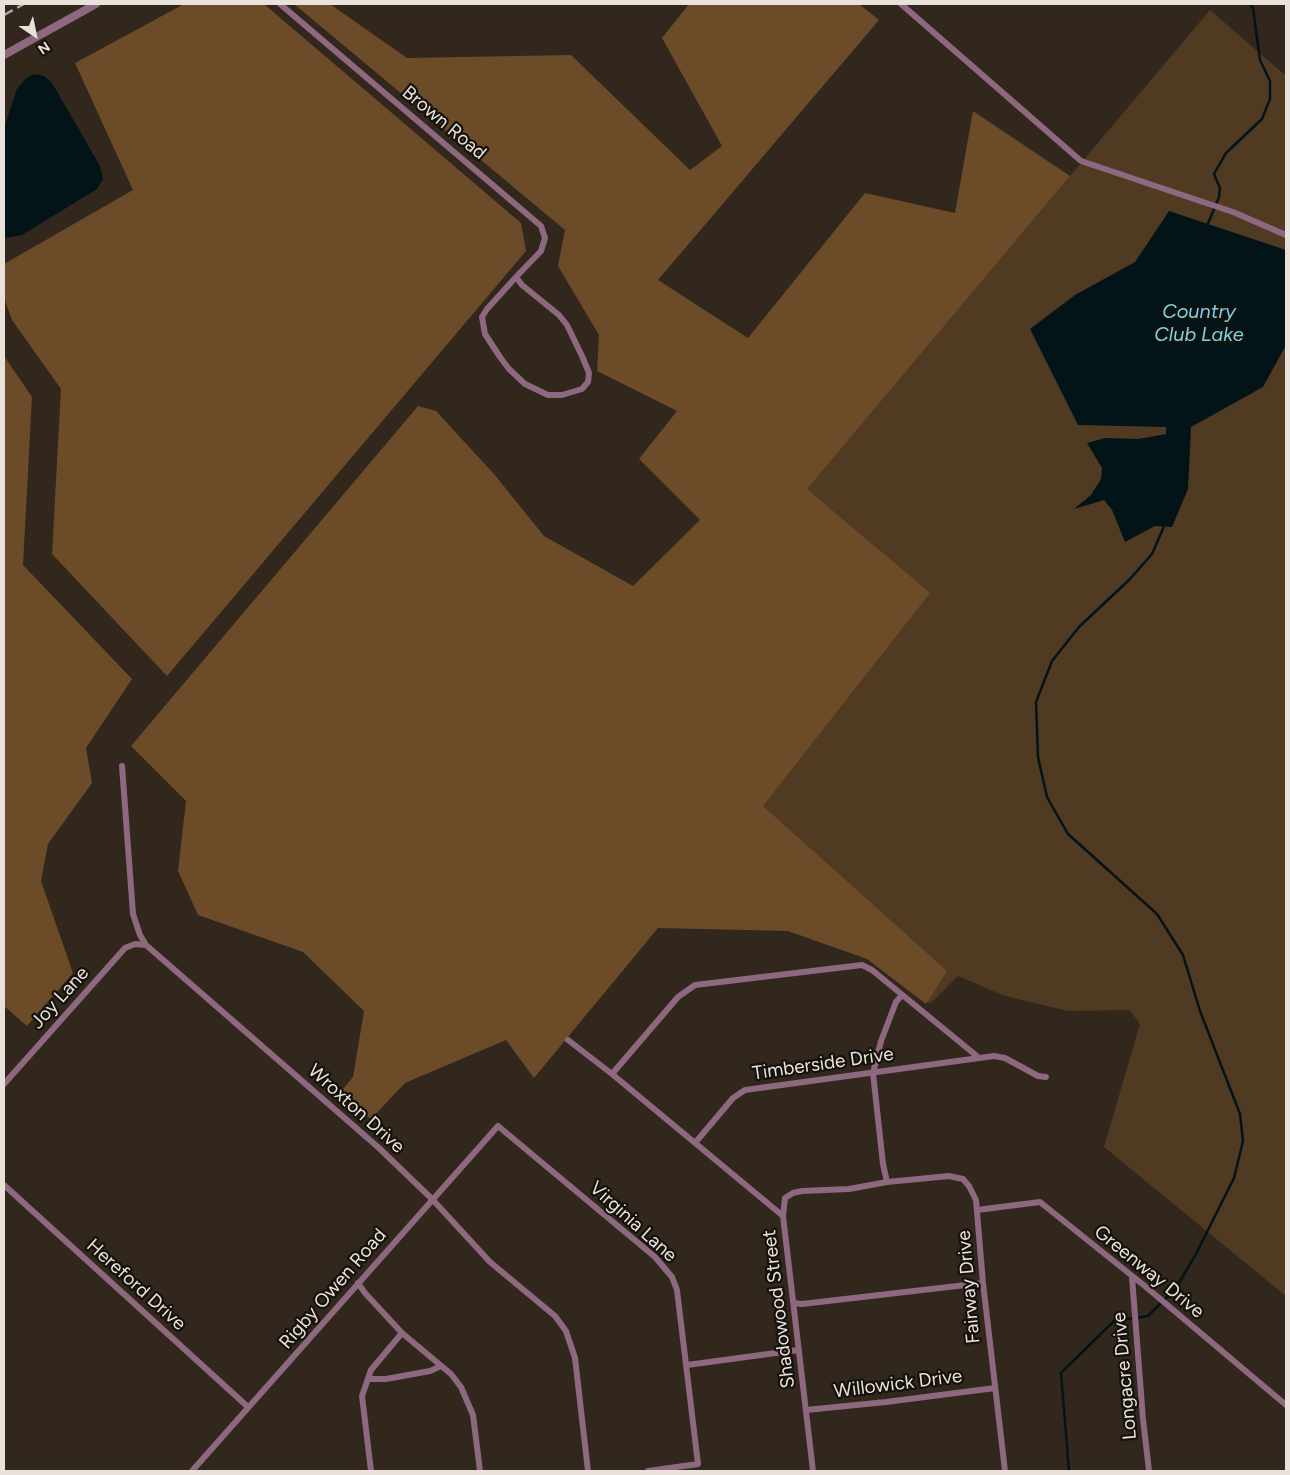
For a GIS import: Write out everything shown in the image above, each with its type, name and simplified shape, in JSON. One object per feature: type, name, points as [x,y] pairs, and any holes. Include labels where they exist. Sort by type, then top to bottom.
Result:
[{"type":"street","points":[[4,55],[96,4]]},
{"type":"street","name":"Brown Road","points":[[280,4],[541,226],[545,238],[541,251],[516,277],[487,309],[482,317],[486,334],[509,369],[525,384],[548,395],[562,395],[582,389],[588,382],[589,373],[567,325],[560,314],[522,285],[516,277]]},
{"type":"street","points":[[901,4],[1082,161],[1220,208],[1286,235]]},
{"type":"street","name":"Wroxton Drive","points":[[122,766],[133,914],[140,935],[146,945],[379,1148],[432,1199],[490,1262],[556,1316],[566,1331],[576,1358],[588,1471]]},
{"type":"street","name":"Joy Lane","points":[[4,1084],[125,948],[135,944],[146,945]]},
{"type":"street","points":[[612,1074],[678,997],[695,985],[862,965],[872,970],[978,1058]]},
{"type":"street","points":[[782,1216],[785,1198],[802,1191],[849,1189],[887,1182],[883,1164],[873,1073],[881,1041],[896,1002],[902,995]]},
{"type":"street","name":"Shadowood Street","points":[[568,1040],[612,1074],[782,1216],[813,1471]]},
{"type":"street","name":"Timberside Drive","points":[[695,1143],[733,1098],[745,1090],[994,1056],[1005,1058],[1038,1076],[1046,1077]]},
{"type":"street","name":"Rigby Owen Road","points":[[192,1471],[498,1126]]},
{"type":"street","name":"Virginia Lane","points":[[498,1126],[664,1266],[672,1277],[677,1290],[698,1464],[648,1471]]},
{"type":"street","name":"Fairway Drive","points":[[887,1182],[949,1176],[963,1179],[976,1200],[983,1283],[1005,1471]]},
{"type":"street","name":"Hereford Drive","points":[[4,1185],[248,1407]]},
{"type":"street","name":"Greenway Drive","points":[[977,1210],[1040,1202],[1146,1287],[1286,1405]]},
{"type":"street","name":"Longacre Drive","points":[[1132,1277],[1149,1471]]},
{"type":"street","points":[[358,1283],[402,1333],[441,1366],[461,1387],[473,1416],[480,1471]]},
{"type":"street","points":[[794,1303],[802,1304],[983,1283]]},
{"type":"street","points":[[372,1471],[362,1396],[371,1370],[402,1333]]},
{"type":"street","points":[[687,1364],[798,1350]]},
{"type":"street","points":[[368,1378],[386,1378],[430,1370],[441,1366]]},
{"type":"street","name":"Willowick Drive","points":[[806,1410],[995,1388]]},
{"type":"shaded area","points":[[184,4],[264,4],[521,223],[526,251],[167,676],[52,554],[61,389],[12,320],[4,298],[4,264],[133,190],[75,63]]},
{"type":"shaded area","points":[[294,4],[330,4],[407,58],[571,55],[690,170],[722,146],[662,38],[689,4],[859,4],[879,20],[658,280],[748,338],[865,193],[955,213],[973,111],[1070,176],[807,489],[930,593],[763,806],[947,971],[926,1004],[867,959],[788,931],[658,928],[534,1078],[506,1040],[405,1083],[371,1119],[337,1096],[353,1077],[364,1011],[303,952],[198,915],[178,871],[186,801],[131,746],[418,406],[436,411],[494,474],[544,536],[633,586],[700,520],[639,459],[677,411],[597,371],[599,335],[558,266],[565,230]]},
{"type":"shaded area","points":[[1210,10],[1286,76],[1286,1296],[1104,1147],[1140,1024],[1130,1010],[1068,1011],[1005,996],[958,976],[930,1004],[723,833],[806,489]]},
{"type":"shaded area","points":[[4,356],[32,397],[23,565],[132,679],[86,748],[92,783],[48,844],[41,881],[73,973],[27,1026],[4,1006]]},
{"type":"water","points":[[34,74],[44,76],[52,83],[100,166],[103,179],[97,189],[22,235],[6,238],[4,235],[5,125],[17,89],[25,79]]},
{"type":"water","name":"Country Club Lake","points":[[1169,211],[1286,250],[1286,345],[1263,387],[1191,427],[1188,489],[1172,527],[1155,526],[1125,542],[1112,510],[1104,500],[1074,509],[1091,495],[1101,479],[1102,468],[1087,443],[1105,438],[1138,439],[1166,434],[1166,427],[1078,425],[1030,329],[1075,295],[1135,262]]},
{"type":"waterway","points":[[1207,226],[1219,197],[1220,188],[1214,174],[1226,153],[1262,119],[1270,99],[1270,81],[1260,60],[1253,8],[1250,4]]},
{"type":"waterway","points":[[1069,1471],[1061,1373],[1114,1321],[1148,1316],[1176,1288],[1196,1254],[1234,1178],[1243,1141],[1240,1114],[1200,1011],[1183,955],[1157,914],[1068,834],[1047,797],[1038,757],[1036,702],[1052,661],[1079,627],[1130,579],[1152,554],[1165,524]]},
{"type":"railway","points":[[4,15],[24,4]]}]
